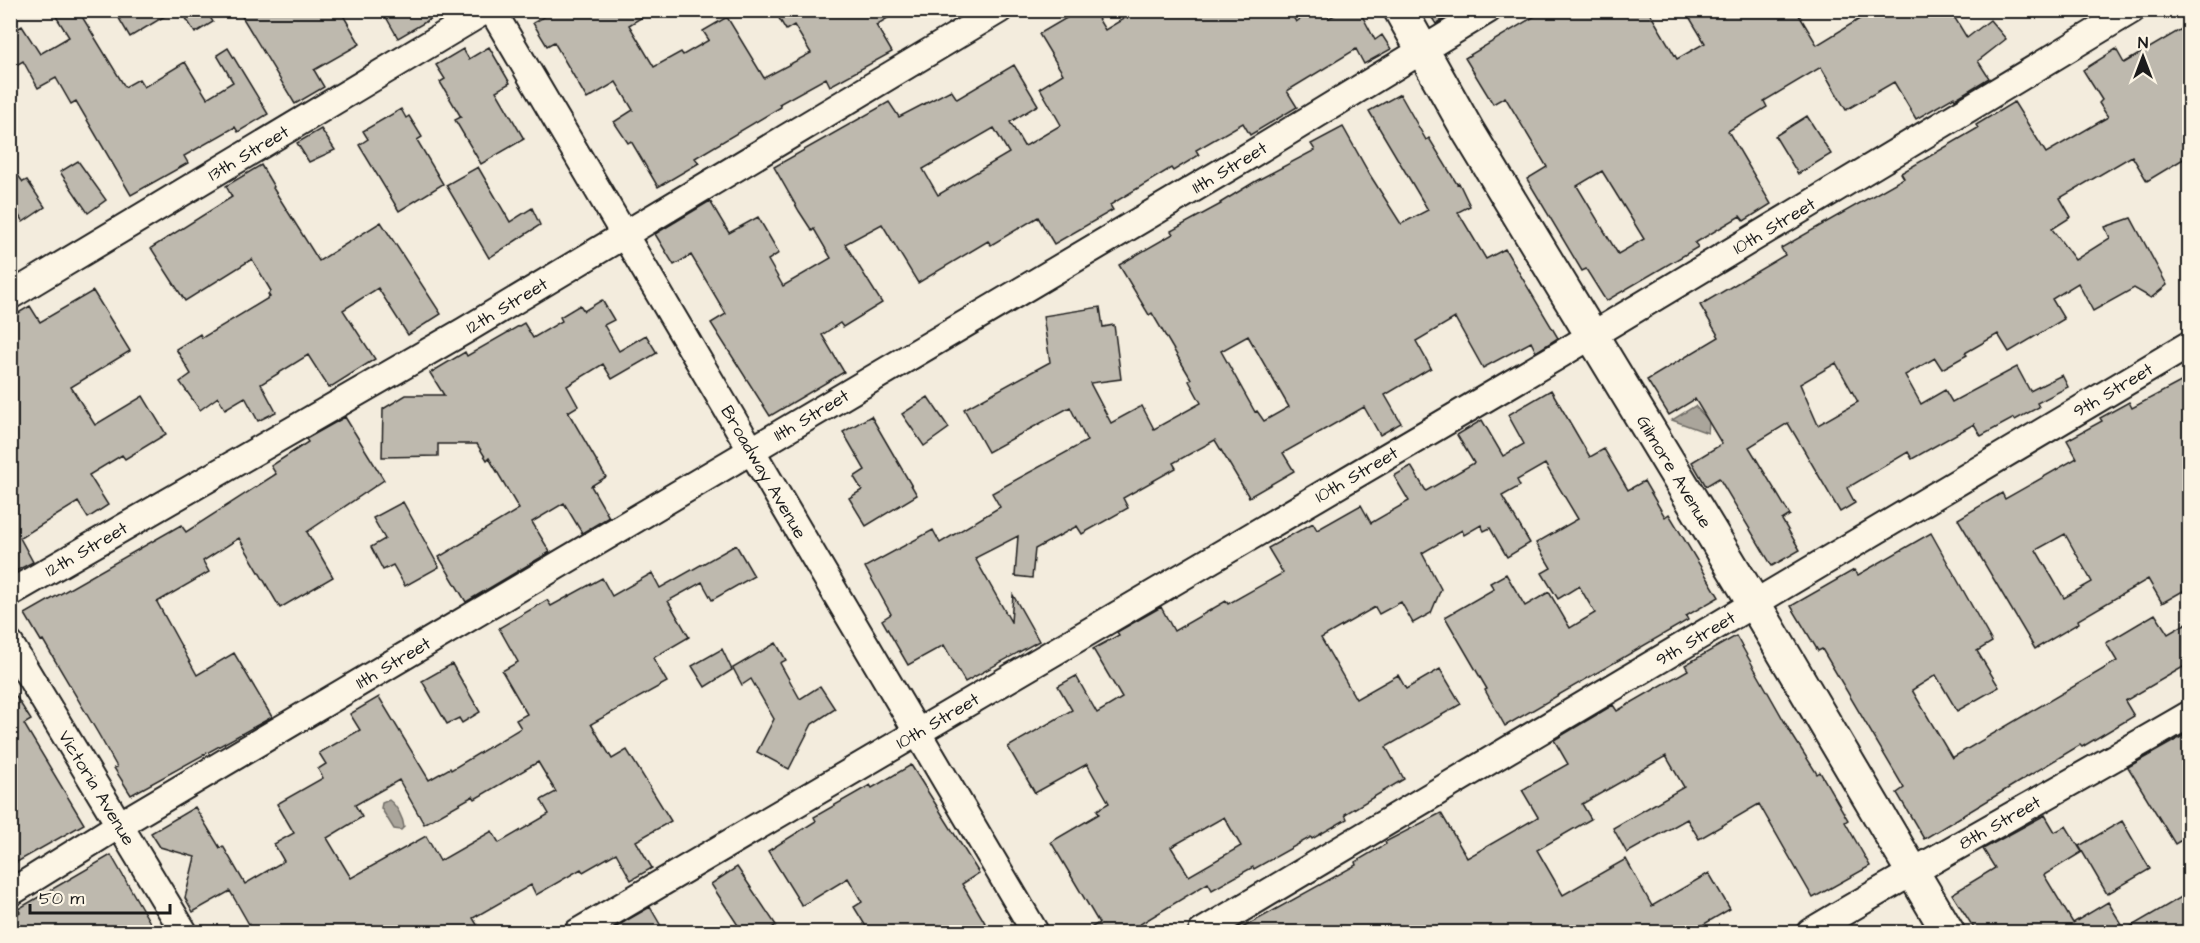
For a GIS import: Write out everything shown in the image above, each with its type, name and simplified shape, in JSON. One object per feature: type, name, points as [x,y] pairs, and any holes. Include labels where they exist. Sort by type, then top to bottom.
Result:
[{"type":"main road","name":"Gilmore Avenue","points":[[1400,10],[1468,131],[1754,603],[1948,933]]},
{"type":"street","name":"13th Street","points":[[10,296],[486,10]]},
{"type":"street","name":"Broadway Avenue","points":[[492,10],[1035,933]]},
{"type":"street","name":"12th Street","points":[[10,593],[423,355],[999,10]]},
{"type":"street","name":"11th Street","points":[[10,893],[119,825],[1246,157],[1488,10]]},
{"type":"street","name":"10th Street","points":[[578,933],[1592,334],[2132,10]]},
{"type":"street","name":"9th Street","points":[[1202,933],[2190,344]]},
{"type":"street","name":"Victoria Avenue","points":[[10,644],[184,933]]},
{"type":"street","name":"8th Street","points":[[1810,933],[1911,871],[2044,799],[2190,714]]},
{"type":"shaded area","points":[[1695,406],[1709,421],[1708,433],[1672,420]]},
{"type":"shaded area","points":[[389,800],[401,816],[404,827],[401,830],[394,829],[381,808],[382,803]]},
{"type":"building","points":[[52,10],[78,10],[125,87],[139,79],[144,87],[185,62],[207,98],[233,82],[217,55],[228,48],[268,114],[238,132],[235,127],[184,156],[188,163],[131,195],[76,101],[71,104],[56,78],[38,88],[23,61],[10,69],[10,33],[22,26],[40,54],[69,37]]},
{"type":"building","points":[[114,10],[175,10],[130,37]]},
{"type":"building","points":[[181,10],[206,10],[213,22],[195,33]]},
{"type":"building","points":[[238,10],[340,10],[360,44],[314,70],[324,87],[295,104]]},
{"type":"building","points":[[382,10],[446,10],[398,38]]},
{"type":"building","points":[[556,10],[654,10],[629,25],[654,67],[681,52],[683,55],[709,40],[703,31],[727,17],[764,78],[811,53],[794,25],[786,30],[774,10],[901,10],[876,25],[892,52],[830,86],[826,78],[779,104],[781,107],[695,158],[699,163],[658,187],[631,141],[628,143],[614,122],[633,110],[616,82],[587,99],[554,42],[547,46],[533,23]]},
{"type":"building","points":[[1080,10],[1093,10],[1105,30],[1138,10],[1289,10],[1296,22],[1314,10],[1325,10],[1329,18],[1344,10],[1359,10],[1375,40],[1382,35],[1391,49],[1364,64],[1356,49],[1287,91],[1297,107],[1250,135],[1243,123],[1196,150],[1199,155],[1173,171],[1171,168],[1110,205],[1113,210],[1054,244],[1038,217],[991,245],[988,241],[918,283],[882,224],[845,244],[882,303],[843,327],[840,323],[822,335],[844,372],[770,416],[711,323],[726,314],[691,255],[674,265],[655,234],[710,201],[729,233],[758,217],[779,253],[768,260],[783,286],[831,258],[814,229],[812,231],[799,211],[774,167],[889,102],[899,117],[951,90],[957,99],[1014,65],[1038,105],[1010,122],[1024,146],[1027,145],[1061,125],[1040,88],[1063,74],[1039,34]],"holes":[[[994,128],[1009,153],[938,195],[923,169]]]},
{"type":"building","points":[[1427,10],[1458,10],[1436,24]]},
{"type":"building","points":[[1545,10],[1648,10],[1677,59],[1705,43],[1685,10],[1796,10],[1817,45],[1863,17],[1859,10],[1950,10],[1967,38],[1990,20],[2006,39],[1978,61],[1989,78],[1916,119],[1894,82],[1846,110],[1821,67],[1764,101],[1767,107],[1728,131],[1771,204],[1744,221],[1740,216],[1695,243],[1698,247],[1606,301],[1586,269],[1582,271],[1527,179],[1547,167],[1505,97],[1493,104],[1465,58]],"holes":[[[1602,171],[1644,239],[1618,254],[1577,186]]]},
{"type":"building","points":[[2190,24],[2190,155],[2147,181],[2132,156],[2060,198],[2071,217],[2052,229],[2075,260],[2110,238],[2105,227],[2131,218],[2167,285],[2151,298],[2134,288],[2093,311],[2078,283],[2052,299],[2064,319],[2009,352],[1998,334],[1942,369],[1935,358],[1905,375],[1921,404],[1945,390],[1952,402],[2017,367],[2030,391],[2062,375],[2068,387],[2037,403],[2039,407],[1981,436],[1974,424],[1912,459],[1908,452],[1847,488],[1855,503],[1840,512],[1788,423],[1749,447],[1790,515],[1782,520],[1800,550],[1772,566],[1719,478],[1706,486],[1692,462],[1722,444],[1695,399],[1669,415],[1647,380],[1719,337],[1700,305],[1785,255],[1781,248],[1904,178],[1901,173],[1978,128],[1976,125],[2014,102],[2046,153],[2108,117],[2099,103],[2102,100],[2083,70],[2116,49],[2124,63]],"holes":[[[1836,363],[1858,402],[1818,425],[1800,384]]]},
{"type":"building","points":[[489,47],[510,83],[496,91],[524,139],[481,164],[455,120],[461,117],[440,82],[445,79],[436,65],[463,49],[469,59]]},
{"type":"building","points":[[1400,94],[1426,140],[1429,138],[1457,184],[1459,183],[1470,206],[1458,212],[1486,259],[1505,249],[1558,338],[1536,352],[1531,342],[1483,368],[1455,318],[1416,341],[1431,368],[1385,395],[1401,423],[1380,435],[1364,407],[1283,453],[1294,471],[1249,497],[1215,440],[1173,463],[1176,468],[1123,498],[1128,508],[1082,534],[1077,526],[1035,549],[1032,578],[1015,576],[1018,536],[975,558],[1011,622],[1013,595],[1039,641],[965,682],[944,645],[908,665],[882,620],[891,614],[865,567],[933,530],[940,543],[1000,507],[992,493],[1087,441],[1070,407],[988,452],[964,409],[1050,362],[1043,316],[1100,307],[1103,327],[1114,325],[1121,379],[1090,383],[1111,423],[1142,406],[1154,429],[1201,403],[1189,381],[1191,379],[1152,313],[1149,315],[1119,265],[1173,234],[1171,231],[1221,204],[1256,181],[1315,150],[1311,144],[1343,127],[1401,224],[1428,210],[1369,111]],"holes":[[[1248,336],[1289,407],[1264,421],[1257,411],[1255,412],[1221,351]]]},
{"type":"building","points":[[401,109],[406,118],[409,116],[422,137],[417,140],[443,184],[399,211],[359,145],[368,139],[363,131]]},
{"type":"building","points":[[1807,116],[1831,154],[1798,174],[1775,136]]},
{"type":"building","points":[[321,129],[335,150],[309,162],[297,143]]},
{"type":"building","points":[[78,161],[106,200],[88,213],[60,172]]},
{"type":"building","points":[[10,165],[23,182],[27,180],[45,207],[23,222],[10,202]]},
{"type":"building","points":[[261,165],[319,261],[381,222],[441,314],[408,335],[378,288],[343,310],[375,359],[329,388],[308,355],[261,384],[276,412],[258,421],[245,397],[225,409],[218,397],[200,410],[180,382],[191,374],[176,349],[200,334],[202,338],[270,297],[268,294],[271,291],[252,259],[185,301],[151,248],[232,197],[226,186]]},
{"type":"building","points":[[478,167],[510,222],[532,208],[540,225],[489,258],[446,185]]},
{"type":"building","points":[[93,291],[130,351],[71,387],[95,425],[143,396],[166,434],[125,459],[122,455],[89,475],[108,505],[88,518],[78,502],[20,538],[33,562],[10,574],[10,318],[30,306],[40,322]]},
{"type":"building","points":[[602,300],[614,320],[604,325],[619,351],[646,335],[657,353],[612,379],[603,364],[567,386],[578,406],[568,412],[606,477],[591,486],[609,517],[582,533],[564,503],[532,522],[550,552],[466,602],[439,557],[519,509],[489,458],[487,460],[477,444],[438,444],[438,456],[382,457],[383,409],[406,395],[444,395],[430,373],[465,352],[467,356],[524,323],[533,338],[562,321],[560,317],[580,305],[584,311]]},
{"type":"building","points":[[2190,377],[2190,587],[2162,603],[2148,579],[2078,620],[2079,623],[2035,649],[1958,519],[2002,493],[2005,499],[2077,458],[2067,440],[2102,421],[2100,418],[2129,402],[2132,408]],"holes":[[[2065,534],[2092,582],[2064,598],[2036,550]]]},
{"type":"building","points":[[1551,390],[1590,457],[1604,449],[1628,490],[1644,481],[1665,517],[1669,514],[1719,597],[1686,616],[1688,620],[1505,726],[1485,690],[1487,689],[1445,617],[1494,589],[1490,583],[1506,574],[1525,606],[1549,592],[1570,628],[1595,613],[1579,586],[1558,599],[1542,573],[1551,568],[1536,543],[1578,519],[1545,464],[1517,480],[1520,486],[1502,496],[1530,543],[1507,557],[1490,528],[1484,531],[1481,525],[1464,535],[1462,530],[1422,553],[1441,589],[1431,613],[1413,623],[1401,602],[1379,614],[1375,607],[1321,638],[1356,699],[1398,675],[1406,689],[1440,669],[1461,704],[1386,747],[1404,779],[1345,814],[1347,819],[1312,839],[1311,837],[1212,890],[1208,883],[1137,926],[1141,933],[1082,933],[1099,923],[1051,842],[1099,814],[1097,810],[1109,803],[1087,764],[1035,793],[1008,747],[1072,710],[1058,686],[1076,676],[1097,713],[1122,698],[1093,649],[1119,635],[1117,632],[1161,607],[1174,631],[1226,601],[1228,604],[1283,573],[1268,548],[1313,523],[1317,530],[1361,505],[1371,523],[1409,501],[1394,476],[1411,466],[1426,491],[1474,463],[1457,435],[1482,420],[1503,456],[1524,444],[1508,415]],"holes":[[[1224,817],[1241,846],[1189,876],[1171,847]]]},
{"type":"building","points":[[928,397],[949,428],[924,446],[902,414]]},
{"type":"building","points":[[871,416],[917,495],[866,526],[849,498],[862,490],[854,477],[865,470],[843,432]]},
{"type":"building","points":[[345,417],[384,480],[307,532],[333,577],[280,608],[239,538],[203,561],[209,572],[157,602],[197,675],[234,653],[272,717],[131,795],[114,768],[117,767],[99,735],[25,614],[181,525],[186,532],[276,474],[271,466],[308,442],[306,439]]},
{"type":"building","points":[[403,502],[439,567],[405,586],[393,565],[383,570],[371,547],[385,539],[373,518]]},
{"type":"building","points":[[1931,533],[1992,642],[1977,651],[1999,687],[1957,711],[1936,675],[1912,690],[1952,758],[2117,661],[2106,643],[2155,614],[2168,634],[2190,621],[2190,663],[2125,701],[2134,716],[2082,747],[2080,745],[1924,839],[1897,793],[1904,788],[1822,649],[1818,651],[1791,606],[1854,570],[1858,575]]},
{"type":"building","points":[[736,545],[754,576],[712,600],[702,582],[668,601],[689,637],[653,658],[667,682],[591,724],[612,759],[627,750],[671,821],[636,841],[652,868],[631,880],[616,853],[583,872],[581,869],[536,895],[531,885],[473,918],[482,933],[254,933],[230,891],[193,912],[185,898],[195,857],[160,847],[151,833],[195,807],[220,848],[223,846],[245,884],[284,861],[274,844],[294,833],[277,804],[323,778],[318,769],[326,764],[319,753],[360,730],[350,714],[379,697],[429,780],[450,768],[451,770],[521,728],[516,720],[527,714],[502,671],[518,662],[499,628],[547,600],[551,606],[602,578],[612,596],[652,573],[660,588]],"holes":[[[538,762],[556,792],[541,800],[549,814],[499,843],[492,831],[440,861],[426,836],[351,878],[327,838],[362,817],[355,805],[399,780],[424,824],[473,796],[475,799]]]},
{"type":"building","points":[[1736,636],[1791,733],[1817,774],[1820,772],[1848,820],[1845,822],[1870,866],[1813,898],[1759,804],[1699,839],[1687,819],[1627,853],[1613,828],[1684,787],[1666,756],[1582,804],[1591,819],[1537,850],[1563,895],[1626,859],[1652,906],[1709,873],[1730,909],[1689,933],[1440,933],[1436,926],[1425,933],[1233,933],[1356,865],[1355,862],[1386,844],[1385,842],[1441,813],[1467,858],[1538,817],[1522,790],[1568,764],[1554,740],[1613,705],[1617,711],[1688,670],[1685,665]]},
{"type":"building","points":[[776,643],[786,660],[780,663],[800,699],[820,686],[835,709],[812,724],[789,769],[757,752],[774,719],[751,679],[742,685],[733,668]]},
{"type":"building","points":[[722,649],[732,670],[705,687],[692,666]]},
{"type":"building","points":[[452,664],[480,712],[462,723],[459,718],[447,724],[422,681]]},
{"type":"building","points":[[10,687],[31,720],[24,724],[84,824],[10,866]]},
{"type":"building","points":[[2190,732],[2190,835],[2175,844],[2128,767]]},
{"type":"building","points":[[911,765],[979,873],[962,884],[991,933],[870,933],[854,907],[862,902],[848,878],[802,906],[768,851],[816,821],[814,817],[870,785],[872,788]]},
{"type":"building","points":[[2045,815],[2055,832],[2066,826],[2082,852],[2044,875],[2073,923],[2108,902],[2125,930],[2190,892],[2190,933],[1977,933],[1952,894],[1995,868],[1983,849]]},
{"type":"building","points":[[2122,821],[2150,869],[2107,894],[2079,846]]},
{"type":"building","points":[[111,855],[156,933],[10,933],[10,918],[20,912],[18,909]]},
{"type":"building","points":[[737,867],[776,925],[765,933],[743,933],[711,884]]},
{"type":"building","points":[[650,907],[665,933],[608,933],[629,919]]}]
